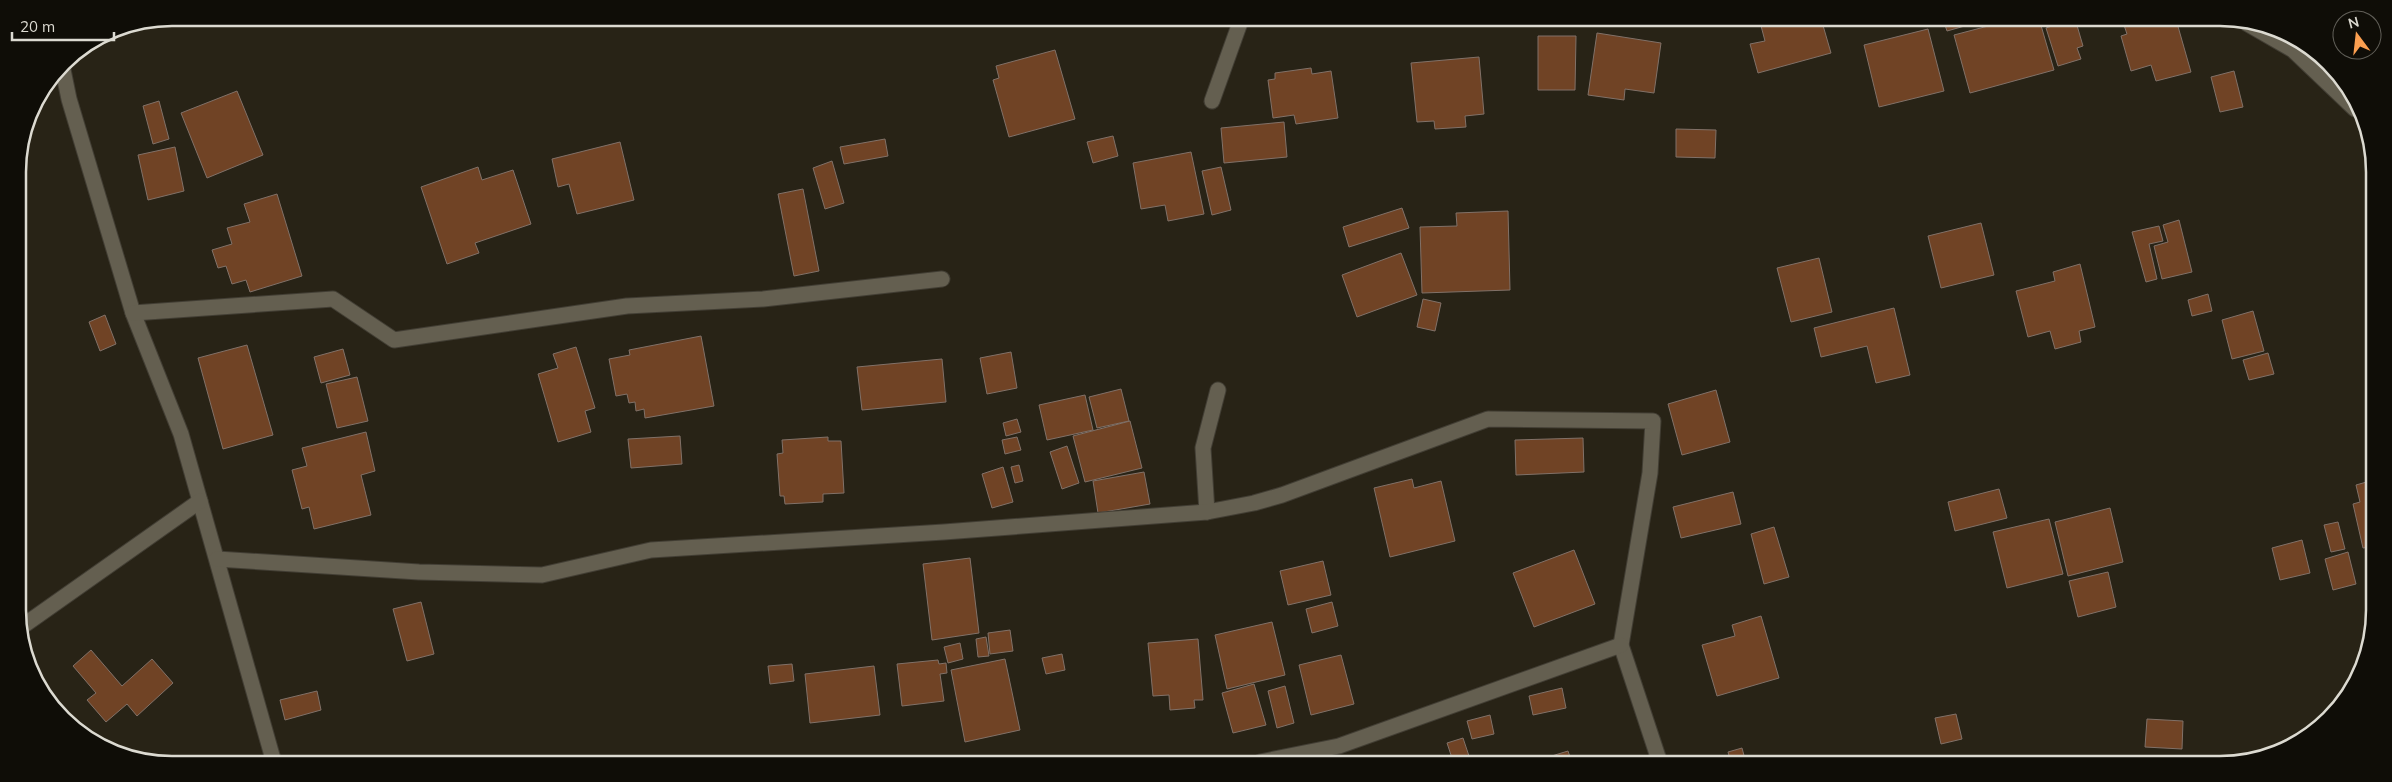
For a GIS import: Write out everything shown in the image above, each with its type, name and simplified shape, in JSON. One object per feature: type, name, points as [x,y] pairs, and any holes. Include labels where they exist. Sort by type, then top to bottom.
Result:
[{"type":"street","points":[[1212,101],[1239,26]]},
{"type":"street","points":[[2263,33],[2293,50],[2347,102]]},
{"type":"street","points":[[64,74],[69,99],[133,313],[181,434],[272,756]]},
{"type":"street","points":[[133,313],[333,299],[394,340],[627,306],[763,299],[942,279]]},
{"type":"street","points":[[1207,512],[1203,448],[1218,390]]},
{"type":"street","points":[[217,559],[419,572],[542,576],[651,550],[944,532],[1207,512],[1254,503],[1282,495],[1488,419],[1653,420],[1650,473],[1621,645],[1657,755]]},
{"type":"street","points":[[27,623],[200,501]]},
{"type":"street","points":[[1292,755],[1338,746],[1621,645]]},
{"type":"building","points":[[1761,26],[1823,26],[1831,53],[1758,73],[1750,44],[1765,41]]},
{"type":"building","points":[[1945,26],[1965,26],[1947,31]]},
{"type":"building","points":[[1988,26],[2041,26],[2054,70],[1970,93],[1954,35]]},
{"type":"building","points":[[2052,26],[2077,26],[2083,46],[2077,48],[2081,59],[2058,66],[2046,28]]},
{"type":"building","points":[[2124,26],[2178,26],[2191,72],[2156,81],[2151,65],[2131,71],[2121,36],[2127,34]]},
{"type":"building","points":[[1928,29],[1944,91],[1879,107],[1864,45]]},
{"type":"building","points":[[1597,33],[1661,43],[1654,93],[1625,89],[1624,100],[1588,95]]},
{"type":"building","points":[[1538,36],[1576,36],[1575,90],[1538,90]]},
{"type":"building","points":[[1055,50],[1075,119],[1009,137],[993,80],[999,78],[996,66]]},
{"type":"building","points":[[1479,57],[1484,114],[1465,116],[1466,127],[1435,129],[1434,121],[1417,122],[1411,63]]},
{"type":"building","points":[[1311,68],[1312,74],[1331,71],[1338,118],[1296,124],[1294,115],[1273,118],[1268,80],[1275,79],[1275,73]]},
{"type":"building","points":[[2234,71],[2243,107],[2220,112],[2211,77]]},
{"type":"building","points":[[237,91],[263,155],[207,178],[181,113]]},
{"type":"building","points":[[159,101],[169,139],[153,144],[143,106]]},
{"type":"building","points":[[1284,122],[1287,157],[1224,163],[1221,128]]},
{"type":"building","points":[[1676,129],[1716,130],[1715,158],[1676,157]]},
{"type":"building","points":[[1113,136],[1118,156],[1093,163],[1087,142]]},
{"type":"building","points":[[885,139],[888,156],[844,164],[840,147]]},
{"type":"building","points":[[620,142],[634,200],[577,214],[569,184],[558,187],[552,159]]},
{"type":"building","points":[[175,147],[184,191],[148,200],[138,155]]},
{"type":"building","points":[[1191,152],[1204,214],[1168,221],[1165,205],[1141,209],[1133,163]]},
{"type":"building","points":[[832,161],[844,203],[825,209],[813,168]]},
{"type":"building","points":[[478,167],[482,180],[513,170],[531,224],[475,243],[479,253],[447,264],[421,187]]},
{"type":"building","points":[[1221,167],[1231,210],[1212,215],[1202,171]]},
{"type":"building","points":[[803,189],[819,271],[794,276],[778,194]]},
{"type":"building","points":[[277,194],[302,276],[250,292],[246,280],[232,284],[226,266],[218,268],[212,250],[232,244],[227,228],[250,222],[244,204]]},
{"type":"building","points":[[1402,208],[1409,228],[1349,247],[1343,227]]},
{"type":"building","points":[[1508,211],[1510,290],[1422,293],[1420,227],[1457,226],[1456,213]]},
{"type":"building","points":[[2179,220],[2192,272],[2162,279],[2154,246],[2168,242],[2163,225]]},
{"type":"building","points":[[1981,223],[1994,275],[1941,288],[1928,236]]},
{"type":"building","points":[[2159,226],[2163,241],[2149,244],[2157,279],[2146,282],[2132,232]]},
{"type":"building","points":[[1401,253],[1417,295],[1357,317],[1342,275]]},
{"type":"building","points":[[1819,258],[1832,312],[1791,322],[1777,268]]},
{"type":"building","points":[[2080,264],[2095,327],[2079,331],[2081,342],[2055,349],[2050,331],[2028,337],[2016,291],[2055,281],[2053,272]]},
{"type":"building","points":[[2208,294],[2212,311],[2192,316],[2188,300]]},
{"type":"building","points":[[1423,299],[1441,303],[1435,331],[1417,327]]},
{"type":"building","points":[[1894,308],[1910,375],[1876,383],[1867,346],[1821,357],[1814,328]]},
{"type":"building","points":[[2253,311],[2264,351],[2232,359],[2222,320]]},
{"type":"building","points":[[105,315],[116,344],[100,351],[89,322]]},
{"type":"building","points":[[701,336],[714,406],[645,418],[644,409],[636,411],[635,402],[629,403],[627,394],[616,396],[609,359],[630,355],[629,350]]},
{"type":"building","points":[[247,345],[273,435],[223,449],[198,358]]},
{"type":"building","points":[[576,347],[595,408],[585,411],[591,432],[558,442],[538,374],[558,368],[553,354]]},
{"type":"building","points":[[343,349],[350,375],[321,383],[314,357]]},
{"type":"building","points":[[1011,352],[1017,388],[987,394],[980,358]]},
{"type":"building","points":[[2268,353],[2274,374],[2249,380],[2243,360]]},
{"type":"building","points":[[942,359],[946,402],[862,410],[857,367]]},
{"type":"building","points":[[357,377],[368,421],[337,428],[326,384]]},
{"type":"building","points":[[1121,389],[1129,421],[1097,428],[1089,397]]},
{"type":"building","points":[[1716,390],[1730,442],[1682,455],[1668,404]]},
{"type":"building","points":[[1085,395],[1093,430],[1047,440],[1039,405]]},
{"type":"building","points":[[1017,419],[1021,432],[1006,436],[1003,423]]},
{"type":"building","points":[[1130,421],[1142,468],[1085,482],[1073,436]]},
{"type":"building","points":[[366,432],[375,471],[361,475],[371,515],[314,529],[309,507],[302,509],[292,470],[307,466],[302,448]]},
{"type":"building","points":[[680,436],[682,464],[631,468],[628,439]]},
{"type":"building","points":[[828,437],[828,441],[841,441],[844,493],[823,494],[823,502],[785,504],[784,496],[780,496],[777,454],[783,453],[782,440]]},
{"type":"building","points":[[1017,437],[1021,450],[1005,454],[1002,440]]},
{"type":"building","points":[[1583,438],[1584,472],[1516,475],[1515,440]]},
{"type":"building","points":[[1067,446],[1079,483],[1062,489],[1050,452]]},
{"type":"building","points":[[1019,465],[1023,481],[1015,483],[1011,467]]},
{"type":"building","points":[[1003,467],[1013,502],[992,508],[982,474]]},
{"type":"building","points":[[1144,472],[1150,504],[1098,513],[1093,481]]},
{"type":"building","points":[[1412,479],[1414,488],[1441,481],[1455,541],[1390,557],[1374,488]]},
{"type":"building","points":[[2366,482],[2366,548],[2363,548],[2353,504],[2360,502],[2356,485]]},
{"type":"building","points":[[1999,489],[2007,518],[1955,531],[1948,502]]},
{"type":"building","points":[[1733,492],[1741,524],[1681,538],[1673,507]]},
{"type":"building","points":[[2110,508],[2123,562],[2068,576],[2055,522]]},
{"type":"building","points":[[2049,519],[2063,574],[2007,588],[1993,532]]},
{"type":"building","points":[[2338,522],[2345,549],[2331,552],[2324,525]]},
{"type":"building","points":[[1774,527],[1789,577],[1764,584],[1751,534]]},
{"type":"building","points":[[2302,540],[2310,573],[2280,580],[2272,548]]},
{"type":"building","points":[[1574,550],[1595,604],[1534,627],[1513,573]]},
{"type":"building","points":[[2348,552],[2356,584],[2333,590],[2325,559]]},
{"type":"building","points":[[970,558],[979,633],[932,640],[923,564]]},
{"type":"building","points":[[1323,561],[1331,595],[1288,605],[1280,571]]},
{"type":"building","points":[[2108,572],[2116,607],[2078,617],[2069,581]]},
{"type":"building","points":[[421,602],[434,654],[407,661],[393,609]]},
{"type":"building","points":[[1332,602],[1338,626],[1312,633],[1306,609]]},
{"type":"building","points":[[1761,616],[1779,678],[1717,696],[1702,645],[1735,636],[1732,625]]},
{"type":"building","points":[[1272,622],[1285,675],[1227,689],[1215,635]]},
{"type":"building","points":[[1010,630],[1013,651],[990,654],[988,633]]},
{"type":"building","points":[[986,637],[989,656],[978,657],[976,639]]},
{"type":"building","points":[[1198,639],[1203,700],[1194,700],[1195,708],[1170,710],[1169,695],[1153,696],[1148,643]]},
{"type":"building","points":[[960,643],[963,659],[948,663],[944,647]]},
{"type":"building","points":[[91,650],[122,686],[152,659],[173,683],[137,716],[127,704],[106,722],[87,700],[96,693],[73,666]]},
{"type":"building","points":[[1062,654],[1065,670],[1046,674],[1042,658]]},
{"type":"building","points":[[1341,655],[1354,704],[1311,715],[1299,665]]},
{"type":"building","points":[[1005,659],[1020,730],[965,742],[951,670]]},
{"type":"building","points":[[938,660],[939,664],[946,663],[947,673],[940,674],[944,701],[902,706],[897,664]]},
{"type":"building","points":[[792,664],[794,681],[770,684],[768,666]]},
{"type":"building","points":[[874,666],[880,715],[810,723],[805,674]]},
{"type":"building","points":[[1254,684],[1266,725],[1233,733],[1222,693]]},
{"type":"building","points":[[1285,686],[1294,723],[1277,728],[1268,691]]},
{"type":"building","points":[[1562,688],[1566,708],[1533,715],[1529,696]]},
{"type":"building","points":[[317,691],[321,710],[285,720],[280,700]]},
{"type":"building","points":[[1956,714],[1962,739],[1941,744],[1935,718]]},
{"type":"building","points":[[1490,715],[1494,734],[1472,739],[1467,721]]},
{"type":"building","points":[[2147,719],[2183,721],[2182,749],[2145,747]]},
{"type":"building","points":[[1463,738],[1469,755],[1451,755],[1447,743]]},
{"type":"building","points":[[1742,748],[1744,755],[1729,755],[1728,752]]},
{"type":"building","points":[[1568,751],[1569,755],[1554,755]]}]
